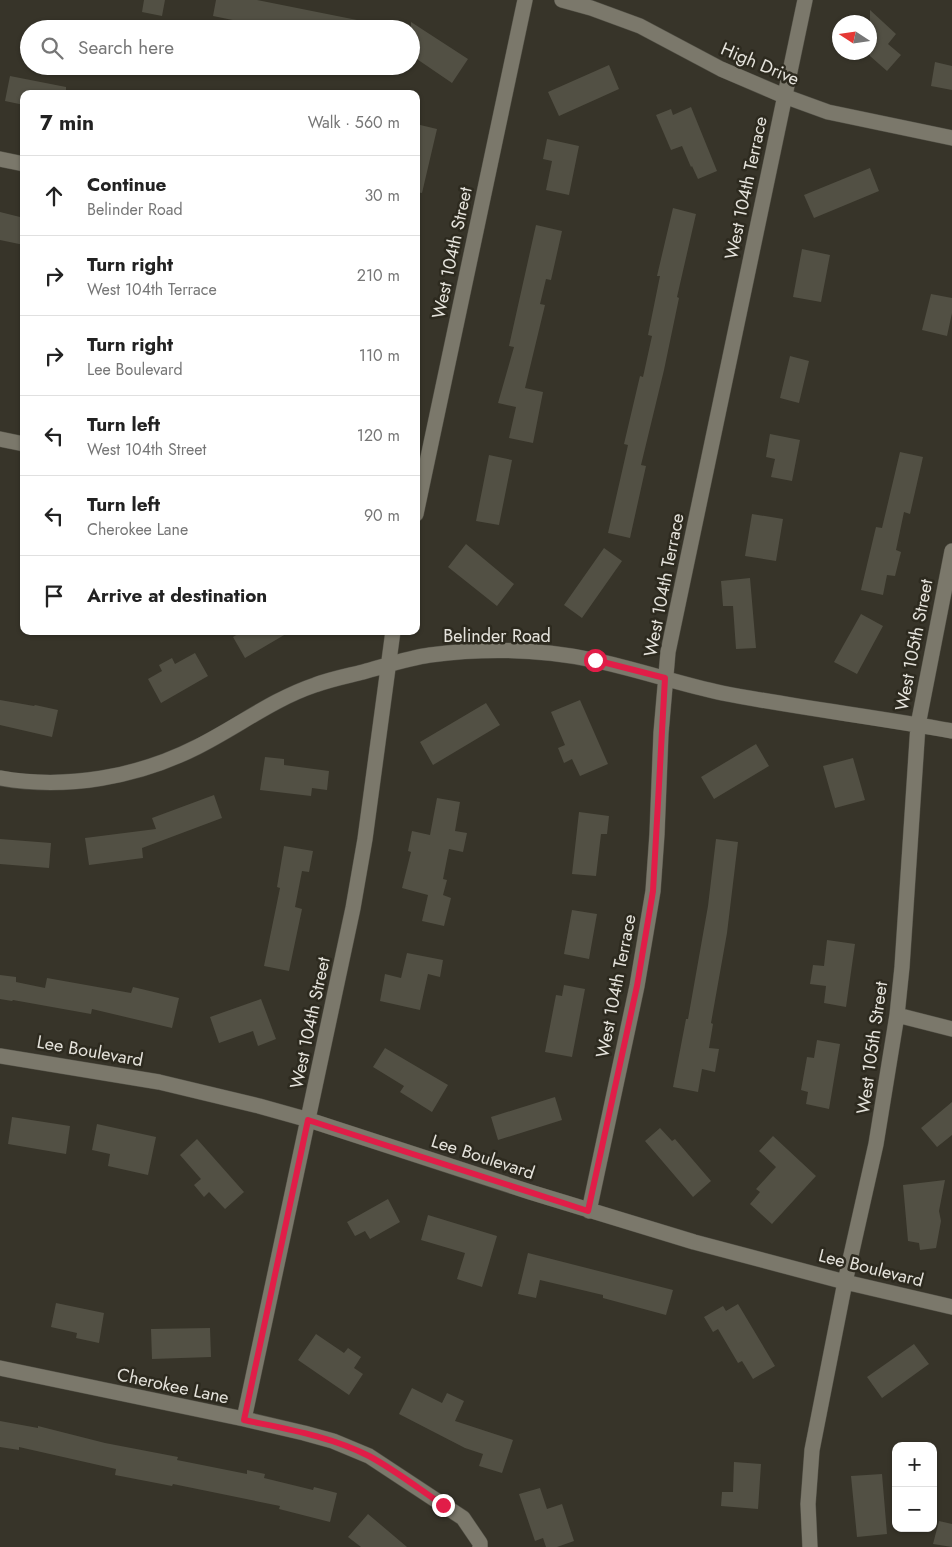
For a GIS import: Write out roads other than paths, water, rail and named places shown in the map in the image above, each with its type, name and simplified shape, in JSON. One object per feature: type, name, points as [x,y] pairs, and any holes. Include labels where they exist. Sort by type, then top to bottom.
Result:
[{"type":"street","name":"West 104th Street","points":[[420,495],[525,0]]},
{"type":"street","name":"High Drive","points":[[562,0],[591,8],[640,26],[720,69],[828,112],[952,138]]},
{"type":"street","name":"West 104th Terrace","points":[[588,1211],[637,986],[653,891],[668,652],[805,0]]},
{"type":"street","points":[[0,159],[20,163]]},
{"type":"street","points":[[0,439],[20,443]]},
{"type":"street","name":"West 105th Street","points":[[810,1547],[808,1504],[812,1450],[845,1282],[876,1144],[897,1015],[902,967],[918,725],[952,551]]},
{"type":"street","name":"West 104th Street","points":[[244,1420],[359,874],[393,635]]},
{"type":"street","name":"Belinder Road","points":[[0,778],[15,781],[56,782],[96,779],[131,772],[174,758],[266,708],[314,685],[427,656],[461,652],[518,651],[558,654],[595,660],[693,687],[760,700],[952,731]]},
{"type":"street","points":[[897,1015],[952,1030]]},
{"type":"street","name":"Lee Boulevard","points":[[0,1056],[159,1082],[308,1120],[588,1211],[694,1242],[952,1308]]},
{"type":"street","name":"Cherokee Lane","points":[[0,1368],[326,1439],[368,1456],[463,1518],[480,1544],[480,1547]]}]
